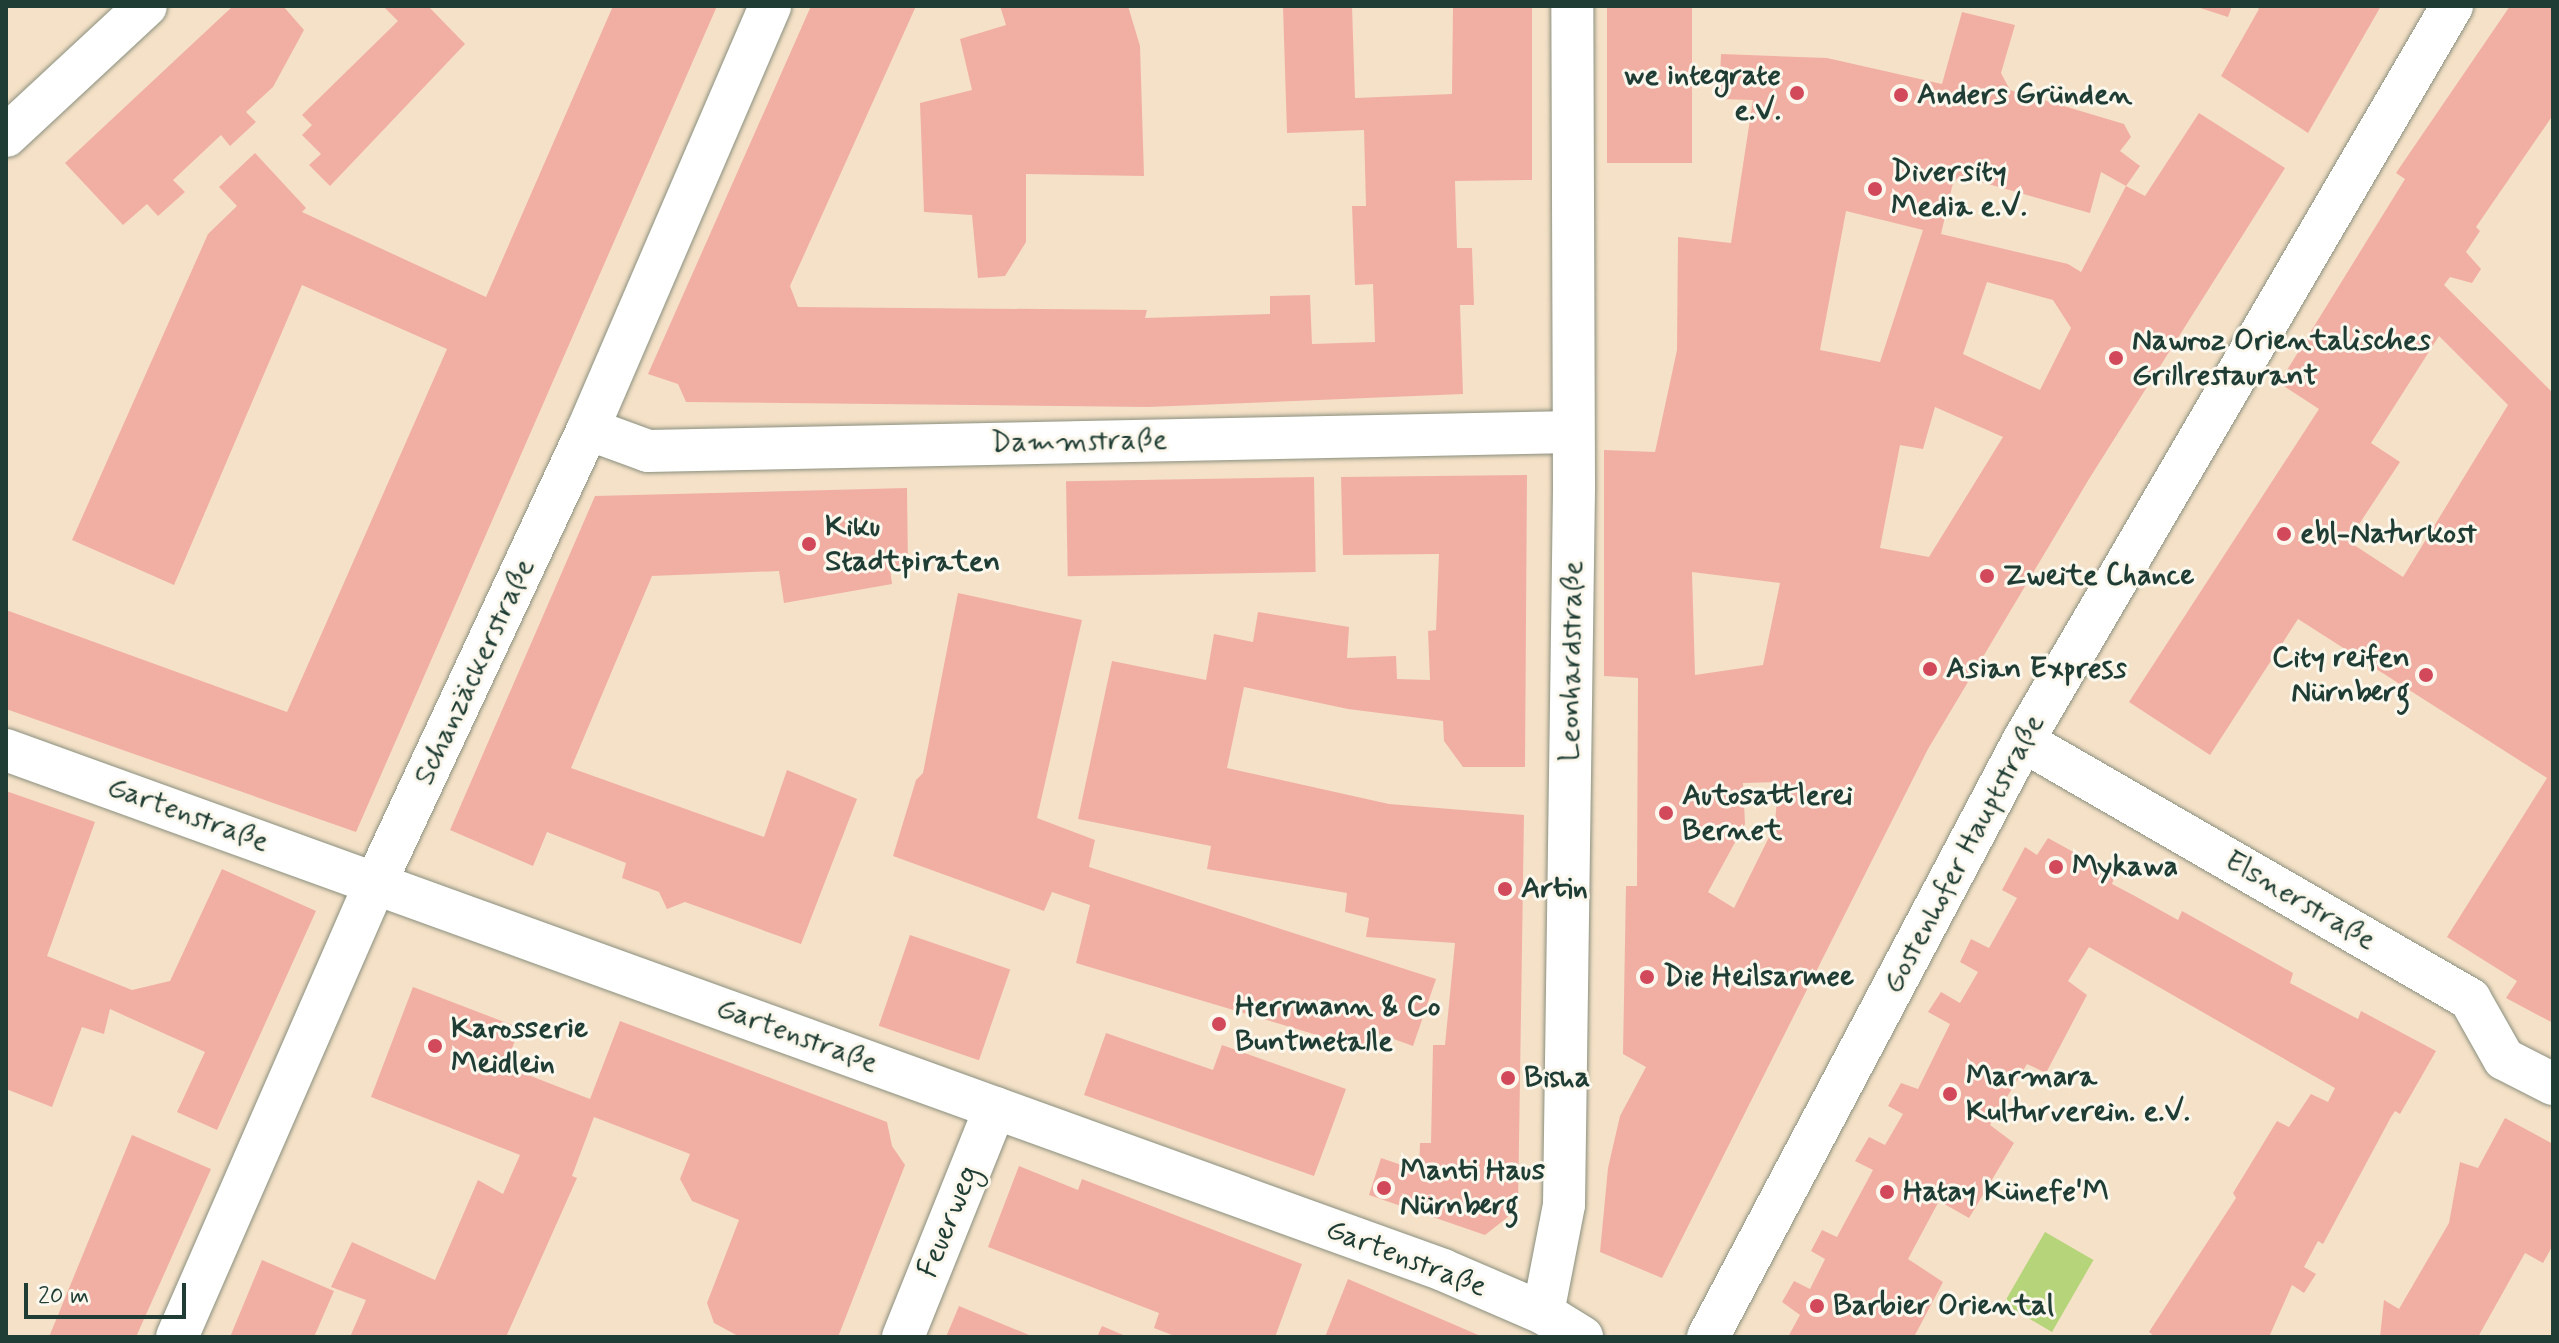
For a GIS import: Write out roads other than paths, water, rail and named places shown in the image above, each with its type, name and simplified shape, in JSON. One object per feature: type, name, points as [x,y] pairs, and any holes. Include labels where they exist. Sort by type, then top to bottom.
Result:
[{"type":"street","points":[[6,136],[146,6]]},
{"type":"street","name":"Schanzäckerstraße","points":[[177,1337],[376,882],[588,429],[770,6]]},
{"type":"street","name":"Leonhardstraße","points":[[1543,1313],[1564,1205],[1573,432],[1572,6]]},
{"type":"street","name":"Gostenhofer Hauptstraße","points":[[1708,1337],[2023,741],[2452,6]]},
{"type":"street","name":"Dammstraße","points":[[588,429],[648,451],[1573,432]]},
{"type":"street","name":"Elsnerstraße","points":[[2023,741],[2470,999],[2504,1059],[2553,1084]]},
{"type":"street","name":"Gartenstraße","points":[[6,750],[1443,1270],[1543,1313],[1582,1337]]},
{"type":"street","name":"Feuerweg","points":[[903,1337],[995,1108]]},
{"type":"place","name":"we integrate e.V.","points":[[1797,93]]},
{"type":"place","name":"Anders Gründen","points":[[1901,95]]},
{"type":"place","name":"Diversity Media e.V.","points":[[1875,189]]},
{"type":"place","name":"Nawroz Orientalisches Grillrestaurant","points":[[2116,358]]},
{"type":"place","name":"ebl-Naturkost","points":[[2284,534]]},
{"type":"place","name":"Kiku Stadtpiraten","points":[[809,544]]},
{"type":"place","name":"Zweite Chance","points":[[1987,576]]},
{"type":"place","name":"Asian Express","points":[[1930,669]]},
{"type":"place","name":"City reifen Nürnberg","points":[[2426,675]]},
{"type":"place","name":"Autosattlerei Bernet","points":[[1666,813]]},
{"type":"place","name":"Mykawa","points":[[2056,867]]},
{"type":"place","name":"Artin","points":[[1505,889]]},
{"type":"place","name":"Die Heilsarmee","points":[[1647,977]]},
{"type":"place","name":"Herrmann & Co Buntmetalle","points":[[1219,1024]]},
{"type":"place","name":"Karosserie Meidlein","points":[[435,1046]]},
{"type":"place","name":"Bisha","points":[[1508,1078]]},
{"type":"place","name":"Marmara Kulturverein. e.V.","points":[[1950,1094]]},
{"type":"place","name":"Manti Haus Nürnberg","points":[[1384,1188]]},
{"type":"place","name":"Hatay Künefe'M","points":[[1887,1192]]},
{"type":"place","name":"Barbier Oriental","points":[[1817,1306]]}]
